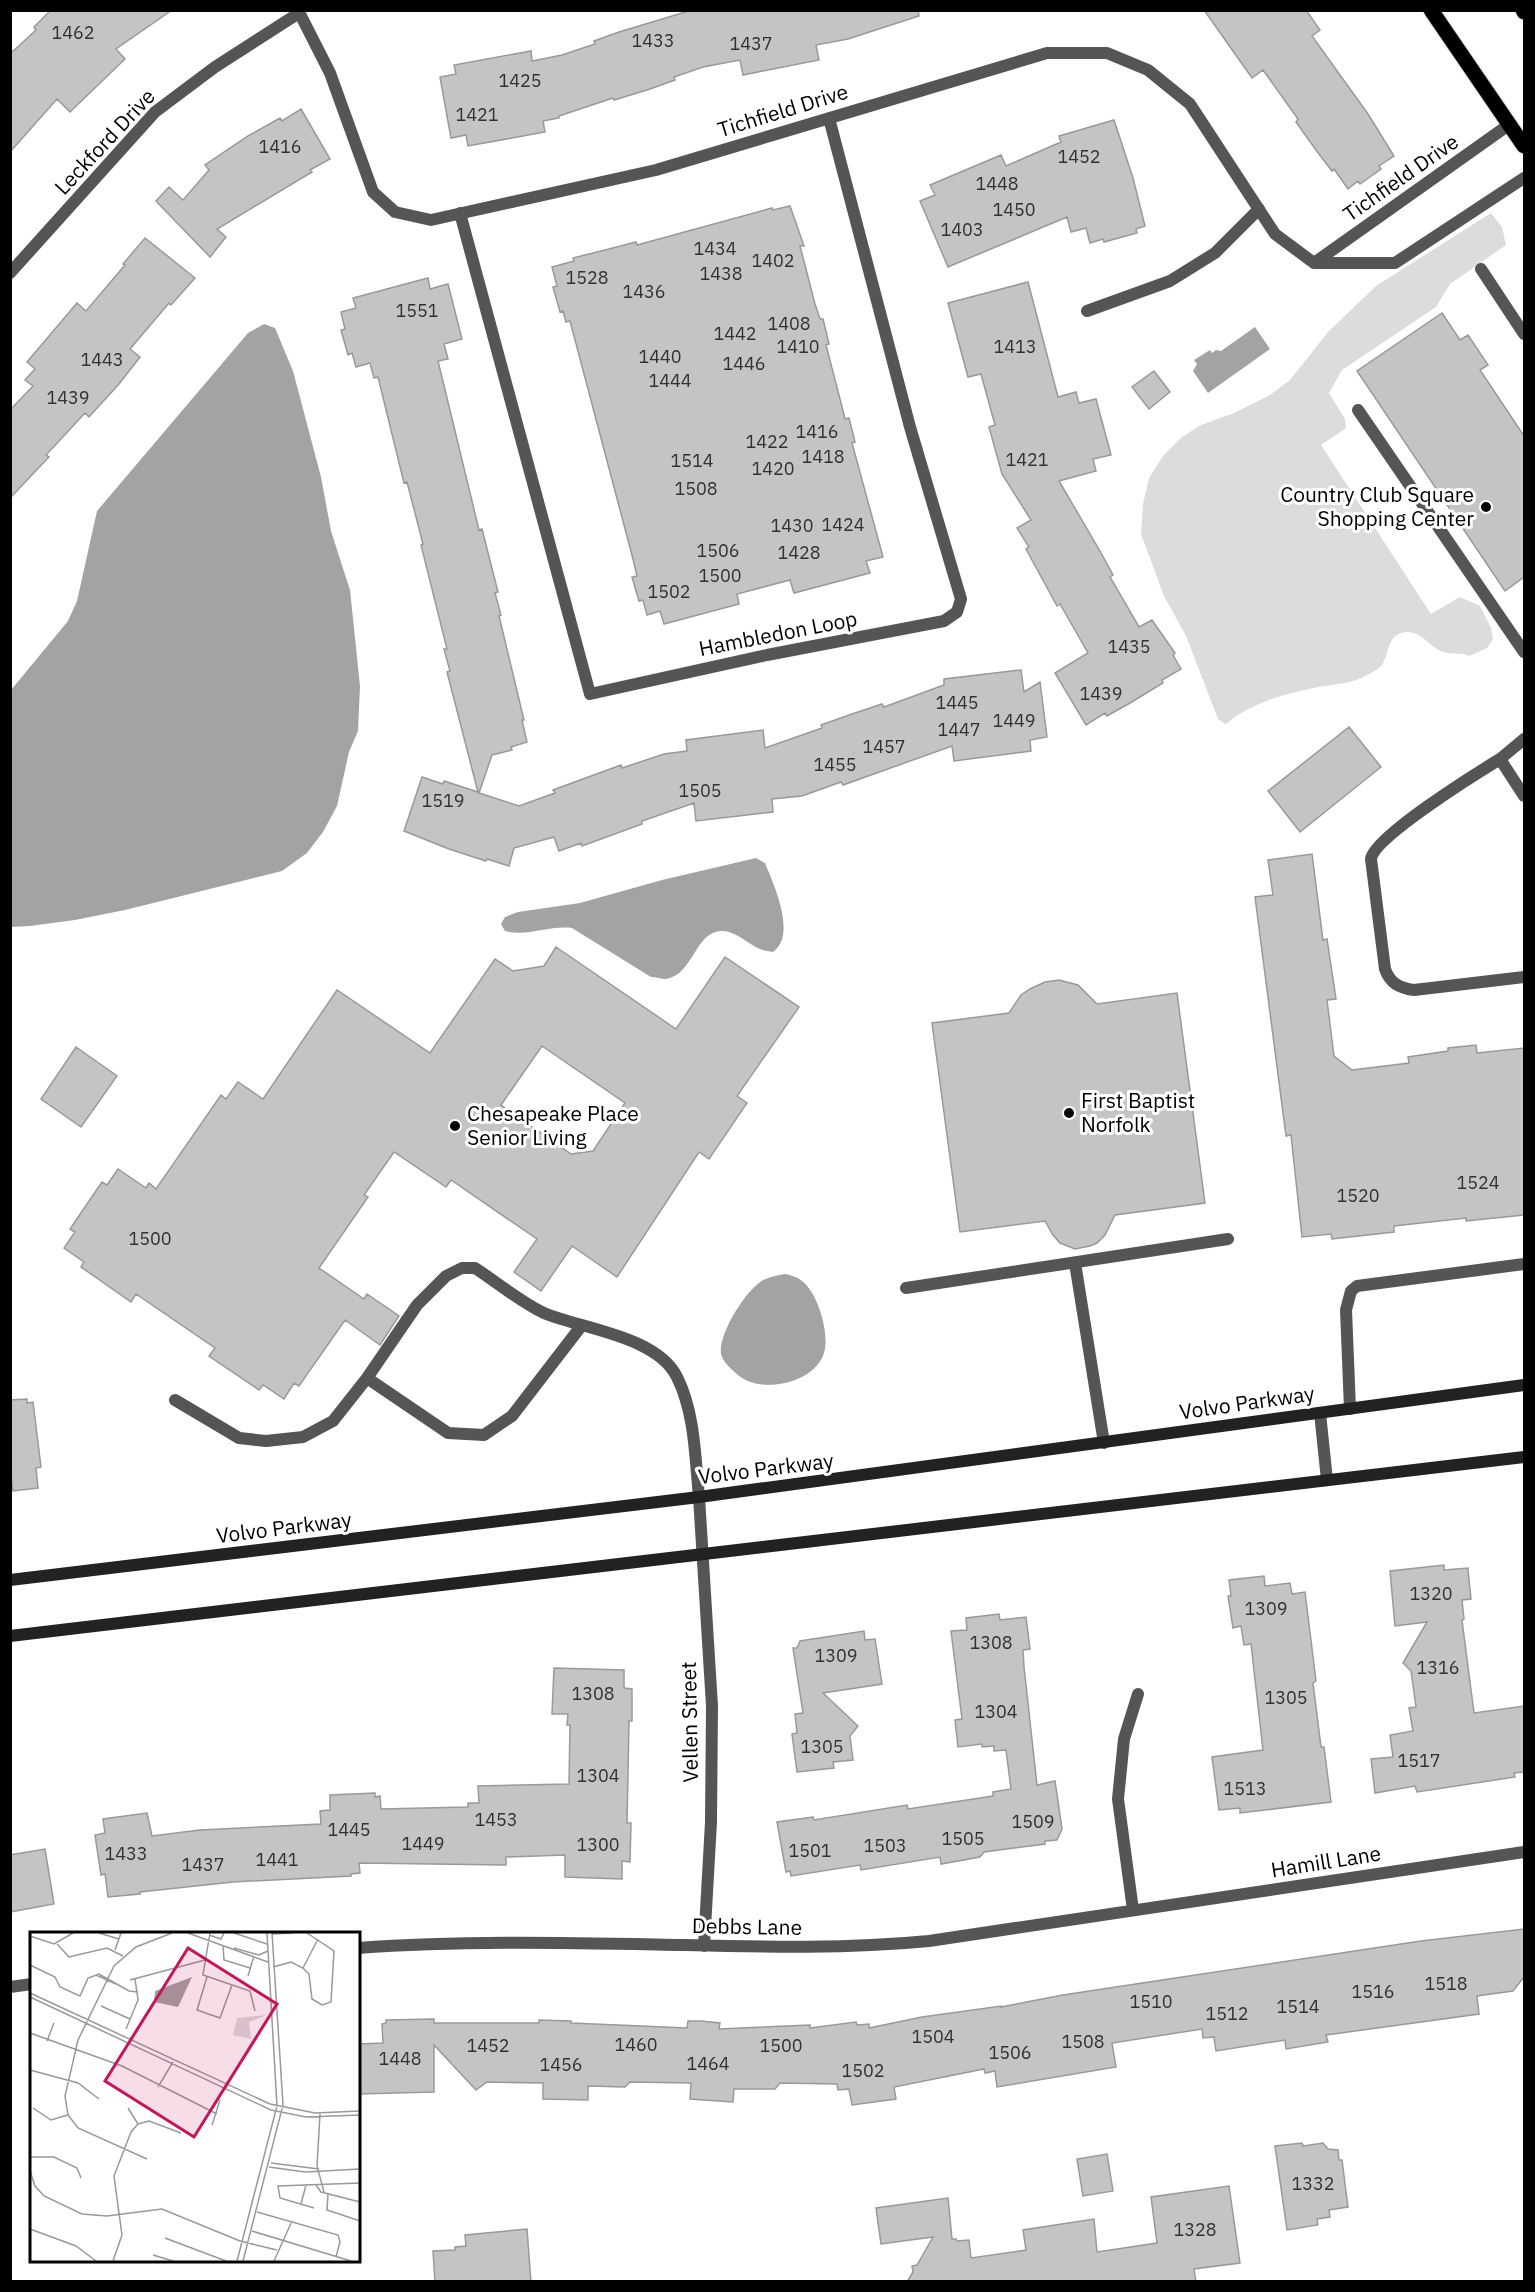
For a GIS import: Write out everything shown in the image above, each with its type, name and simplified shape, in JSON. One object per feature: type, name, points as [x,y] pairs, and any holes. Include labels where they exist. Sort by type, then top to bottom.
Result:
[{"type":"main road","points":[[1431,10],[1524,146]]},
{"type":"main road","name":"Volvo Parkway","points":[[10,1580],[699,1497],[1524,1385]]},
{"type":"main road","points":[[10,1636],[1524,1457]]},
{"type":"street","name":"Tichfield Drive","points":[[299,12],[330,73],[373,192],[395,212],[430,220],[656,170],[1047,53],[1107,53],[1148,70],[1190,104],[1275,234],[1314,263],[1510,124]]},
{"type":"street","name":"Leckford Drive","points":[[10,273],[155,112],[215,66],[299,12]]},
{"type":"street","name":"Hambledon Loop","points":[[460,213],[590,694],[767,655],[944,621],[957,612],[961,599],[910,427],[829,118]]},
{"type":"street","points":[[1314,263],[1395,263],[1524,178]]},
{"type":"street","points":[[1087,311],[1170,281],[1215,253],[1259,209]]},
{"type":"street","points":[[1480,269],[1524,334]]},
{"type":"street","points":[[1359,410],[1524,652]]},
{"type":"street","points":[[1524,739],[1500,759],[1424,810],[1376,848],[1371,859],[1385,969],[1398,987],[1414,990],[1524,977]]},
{"type":"street","points":[[1500,759],[1524,796]]},
{"type":"street","points":[[906,1288],[1228,1239]]},
{"type":"street","points":[[1075,1263],[1104,1443]]},
{"type":"street","points":[[1350,1409],[1346,1310],[1351,1291],[1357,1286],[1366,1284],[1524,1264]]},
{"type":"street","name":"Vellen Street","points":[[175,1400],[239,1438],[266,1441],[303,1437],[333,1421],[367,1378],[417,1305],[446,1276],[462,1268],[475,1268],[542,1312],[640,1344],[663,1359],[676,1375],[689,1409],[703,1554],[712,1706],[711,1822],[704,1946]]},
{"type":"street","points":[[367,1378],[448,1432],[484,1435],[512,1416],[582,1325]]},
{"type":"street","points":[[1320,1413],[1327,1480]]},
{"type":"street","points":[[1133,1910],[1118,1798],[1124,1739],[1138,1694]]},
{"type":"street","name":"Hamill Lane","points":[[1133,1910],[1524,1852]]},
{"type":"street","name":"Debbs Lane","points":[[360,1948],[540,1942],[818,1948],[876,1946],[930,1941],[1133,1910]]},
{"type":"street","points":[[10,1987],[30,1984]]},
{"type":"shaded area","points":[[1491,213],[1502,227],[1506,245],[1450,284],[1436,307],[1342,370],[1329,393],[1345,419],[1346,428],[1321,445],[1431,614],[1460,597],[1480,606],[1491,628],[1493,639],[1487,648],[1469,656],[1443,652],[1418,634],[1401,633],[1396,635],[1390,644],[1382,665],[1371,673],[1349,682],[1318,687],[1269,700],[1236,716],[1226,724],[1218,719],[1186,636],[1164,596],[1141,534],[1143,504],[1149,478],[1163,456],[1182,437],[1201,425],[1234,413],[1270,395],[1290,380],[1328,332],[1376,286]]},
{"type":"shaded area","points":[[264,324],[275,328],[293,371],[321,477],[331,531],[350,590],[360,686],[358,731],[349,752],[337,806],[323,832],[307,853],[282,871],[125,910],[75,920],[11,927],[11,690],[68,621],[77,601],[97,511],[248,333]]},
{"type":"shaded area","points":[[1255,327],[1270,349],[1208,393],[1193,371],[1197,364],[1194,360],[1210,350],[1212,353],[1216,350],[1221,351]]},
{"type":"shaded area","points":[[756,858],[765,863],[781,909],[783,934],[780,944],[773,952],[760,949],[726,931],[712,933],[705,938],[682,970],[675,976],[664,979],[651,977],[572,928],[522,933],[505,931],[501,924],[505,917],[518,912],[580,903],[662,880]]},
{"type":"shaded area","points":[[785,1274],[802,1281],[818,1304],[824,1325],[824,1353],[819,1363],[810,1372],[786,1383],[773,1385],[748,1381],[733,1371],[722,1357],[721,1345],[724,1335],[734,1313],[756,1285],[765,1279]]},
{"type":"building","points":[[51,10],[172,10],[116,49],[125,59],[70,112],[57,99],[10,152],[10,54],[36,30],[34,27]]},
{"type":"building","points":[[692,10],[918,10],[919,16],[848,39],[816,45],[819,60],[743,75],[740,60],[703,67],[674,77],[675,80],[650,89],[614,100],[613,98],[559,116],[559,118],[543,121],[545,132],[468,146],[466,135],[451,138],[440,77],[456,74],[454,65],[531,51],[532,61],[562,55],[595,44],[594,41],[619,32]]},
{"type":"building","points":[[1204,10],[1306,10],[1320,30],[1312,36],[1368,114],[1394,156],[1379,166],[1381,169],[1360,184],[1358,181],[1348,189],[1296,122],[1298,119],[1263,70],[1252,78]]},
{"type":"building","points":[[301,109],[330,159],[217,229],[226,237],[210,257],[156,201],[169,187],[183,200],[209,170],[205,165],[248,136],[280,118],[282,121]]},
{"type":"building","points":[[1114,120],[1133,178],[1145,226],[1136,229],[1137,233],[1104,242],[1103,239],[1090,243],[1086,228],[1071,232],[1067,217],[948,267],[920,201],[935,195],[930,185],[1001,155],[1006,166],[1061,142],[1059,136]]},
{"type":"building","points":[[790,206],[804,246],[800,246],[815,304],[820,319],[823,319],[829,344],[826,345],[845,419],[849,418],[855,442],[852,443],[883,557],[866,561],[870,573],[794,593],[790,580],[737,594],[739,604],[664,624],[660,611],[647,615],[643,600],[639,601],[632,577],[637,576],[633,559],[570,321],[566,322],[563,311],[560,312],[553,287],[557,286],[552,267],[574,261],[573,258],[636,242],[637,245],[772,208],[773,210]]},
{"type":"building","points":[[145,238],[195,278],[171,305],[169,303],[130,349],[140,357],[119,384],[89,417],[85,413],[46,455],[49,457],[10,498],[10,410],[33,386],[25,380],[35,369],[27,362],[77,303],[86,311]]},
{"type":"building","points":[[428,278],[430,289],[448,284],[462,339],[444,344],[448,359],[438,361],[479,530],[482,529],[498,592],[495,593],[501,615],[499,616],[524,720],[522,720],[527,742],[511,747],[512,750],[492,755],[479,793],[519,806],[555,793],[553,790],[621,765],[622,768],[664,754],[687,751],[686,740],[763,730],[765,748],[822,728],[821,725],[852,714],[882,704],[884,707],[944,685],[944,679],[1021,670],[1024,692],[1040,682],[1047,737],[1030,740],[1031,751],[954,761],[952,746],[843,785],[841,782],[802,796],[772,799],[773,812],[696,821],[694,803],[642,821],[642,824],[582,846],[581,843],[559,851],[554,837],[514,848],[509,866],[449,849],[404,831],[422,777],[443,784],[444,781],[478,792],[447,672],[450,671],[444,649],[447,649],[421,545],[423,544],[407,482],[404,483],[378,377],[374,378],[370,363],[356,367],[352,353],[348,355],[341,330],[345,329],[341,312],[356,308],[353,298]]},
{"type":"building","points":[[1028,282],[1058,397],[1076,392],[1079,403],[1096,399],[1111,455],[1093,459],[1096,471],[1059,481],[1100,551],[1113,575],[1110,577],[1139,627],[1152,620],[1175,653],[1173,655],[1181,669],[1130,703],[1107,716],[1105,713],[1086,725],[1055,673],[1088,653],[1060,604],[1057,606],[1026,549],[1029,547],[1017,528],[1031,520],[1002,474],[989,427],[995,425],[981,374],[968,377],[948,303]]},
{"type":"building","name":"Country Club Square Shopping Center","points":[[1442,313],[1460,340],[1468,335],[1488,365],[1480,370],[1524,436],[1524,577],[1505,591],[1357,371]]},
{"type":"building","points":[[1154,371],[1170,392],[1149,409],[1132,387]]},
{"type":"building","points":[[1349,727],[1381,767],[1300,832],[1268,791]]},
{"type":"building","points":[[1312,854],[1323,940],[1327,939],[1336,999],[1327,1000],[1334,1056],[1352,1070],[1409,1063],[1408,1057],[1448,1051],[1448,1048],[1476,1045],[1477,1053],[1524,1048],[1524,1215],[1466,1221],[1466,1218],[1394,1226],[1394,1232],[1332,1239],[1331,1234],[1302,1237],[1291,1135],[1286,1136],[1255,897],[1273,895],[1268,860]]},
{"type":"building","points":[[556,947],[676,1029],[725,957],[799,1007],[737,1096],[747,1103],[709,1159],[699,1152],[617,1277],[572,1246],[541,1291],[514,1272],[537,1239],[451,1180],[446,1187],[394,1152],[364,1195],[368,1197],[319,1268],[364,1299],[367,1294],[399,1316],[380,1345],[345,1320],[299,1386],[294,1383],[284,1399],[263,1385],[259,1390],[209,1356],[215,1348],[136,1294],[131,1302],[81,1267],[84,1262],[64,1248],[75,1232],[70,1229],[102,1182],[107,1185],[118,1169],[146,1188],[149,1183],[156,1189],[221,1095],[226,1099],[238,1082],[263,1099],[337,990],[430,1053],[495,959],[513,971],[544,966]],"holes":[[[542,1046],[625,1103],[593,1151],[571,1154],[501,1105]]]},
{"type":"building","name":"First Baptist Norfolk","points":[[1059,980],[1078,985],[1097,1004],[1177,993],[1205,1203],[1115,1215],[1105,1235],[1097,1243],[1075,1249],[1060,1243],[1045,1221],[960,1232],[932,1023],[1009,1013],[1021,995],[1030,989],[1045,982]]},
{"type":"building","points":[[76,1047],[117,1076],[81,1127],[41,1099]]},
{"type":"building","points":[[27,1399],[27,1403],[33,1402],[41,1467],[36,1468],[38,1488],[13,1491],[10,1470],[10,1400]]},
{"type":"building","points":[[1444,1565],[1444,1570],[1468,1568],[1471,1599],[1462,1600],[1464,1619],[1462,1620],[1474,1713],[1524,1706],[1524,1772],[1514,1773],[1515,1777],[1417,1792],[1415,1786],[1375,1793],[1371,1759],[1393,1757],[1390,1735],[1413,1731],[1409,1708],[1416,1707],[1411,1671],[1403,1663],[1427,1622],[1395,1626],[1390,1571]]},
{"type":"building","points":[[1264,1576],[1265,1586],[1290,1583],[1292,1594],[1305,1592],[1316,1681],[1313,1683],[1331,1802],[1240,1813],[1240,1808],[1219,1810],[1212,1757],[1263,1750],[1251,1644],[1244,1645],[1241,1626],[1233,1628],[1228,1596],[1231,1596],[1229,1580]]},
{"type":"building","points":[[999,1614],[1000,1620],[1026,1617],[1030,1649],[1023,1650],[1024,1667],[1037,1785],[1055,1781],[1062,1829],[1057,1840],[1045,1841],[1045,1844],[984,1852],[980,1857],[941,1864],[940,1857],[861,1870],[860,1865],[791,1876],[790,1871],[786,1872],[777,1822],[813,1817],[814,1820],[907,1805],[908,1809],[993,1796],[993,1792],[1011,1789],[1006,1750],[994,1751],[994,1746],[982,1747],[982,1744],[958,1747],[955,1720],[962,1719],[951,1631],[967,1630],[966,1618]]},
{"type":"building","points":[[864,1631],[865,1640],[875,1639],[882,1684],[823,1693],[858,1726],[850,1736],[853,1760],[833,1762],[834,1768],[797,1772],[792,1734],[797,1733],[795,1714],[803,1713],[793,1648],[797,1648],[800,1641]]},
{"type":"building","points":[[554,1668],[624,1670],[624,1688],[632,1689],[632,1721],[629,1721],[627,1823],[631,1823],[630,1862],[622,1861],[622,1879],[565,1877],[565,1855],[506,1857],[506,1865],[359,1863],[360,1873],[351,1874],[351,1876],[233,1882],[108,1897],[105,1874],[101,1875],[95,1835],[105,1833],[103,1819],[147,1813],[152,1836],[200,1830],[321,1824],[320,1811],[330,1810],[330,1795],[375,1793],[375,1797],[380,1796],[381,1809],[468,1807],[468,1803],[479,1803],[478,1786],[569,1784],[570,1725],[567,1725],[568,1714],[552,1714]]},
{"type":"building","points":[[45,1849],[54,1904],[10,1912],[10,1855]]},
{"type":"building","points":[[1524,1929],[1524,1977],[1513,1991],[1477,1996],[1479,2014],[1326,2035],[1328,2042],[1286,2049],[1285,2040],[1216,2051],[1214,2037],[1203,2038],[1202,2029],[1112,2043],[1116,2067],[997,2087],[995,2071],[985,2073],[984,2069],[894,2087],[896,2099],[852,2105],[849,2089],[838,2090],[837,2084],[780,2083],[775,2089],[734,2089],[733,2102],[690,2099],[691,2083],[630,2082],[625,2087],[588,2086],[588,2100],[543,2099],[543,2083],[487,2082],[476,2090],[434,2045],[434,2092],[360,2094],[360,2044],[383,2043],[382,2024],[386,2023],[386,2020],[434,2019],[434,2023],[539,2023],[539,2020],[687,2028],[688,2021],[701,2021],[720,2023],[719,2029],[810,2025],[810,2028],[856,2022],[857,2025],[869,2024],[869,2028],[922,2017],[1001,2007],[1063,1995],[1421,1941]]},
{"type":"building","points":[[1302,2143],[1303,2146],[1323,2143],[1328,2149],[1338,2150],[1339,2160],[1342,2160],[1348,2207],[1329,2210],[1330,2217],[1317,2219],[1318,2225],[1287,2230],[1275,2146]]},
{"type":"building","points":[[1107,2154],[1113,2191],[1083,2196],[1077,2159]]},
{"type":"building","points":[[1229,2186],[1240,2263],[1194,2269],[1196,2282],[907,2282],[913,2272],[912,2266],[917,2265],[933,2237],[881,2244],[876,2208],[948,2198],[952,2239],[969,2240],[971,2258],[1026,2250],[1023,2230],[1094,2219],[1097,2252],[1157,2243],[1151,2197]]},
{"type":"building","points":[[527,2229],[531,2282],[435,2282],[433,2251],[455,2250],[455,2247],[466,2246],[465,2235]]},
{"type":"place","name":"Country Club Square Shopping Center","points":[[1486,507]]},
{"type":"place","name":"First Baptist Norfolk","points":[[1069,1113]]},
{"type":"place","name":"Chesapeake Place Senior Living","points":[[455,1126]]}]
